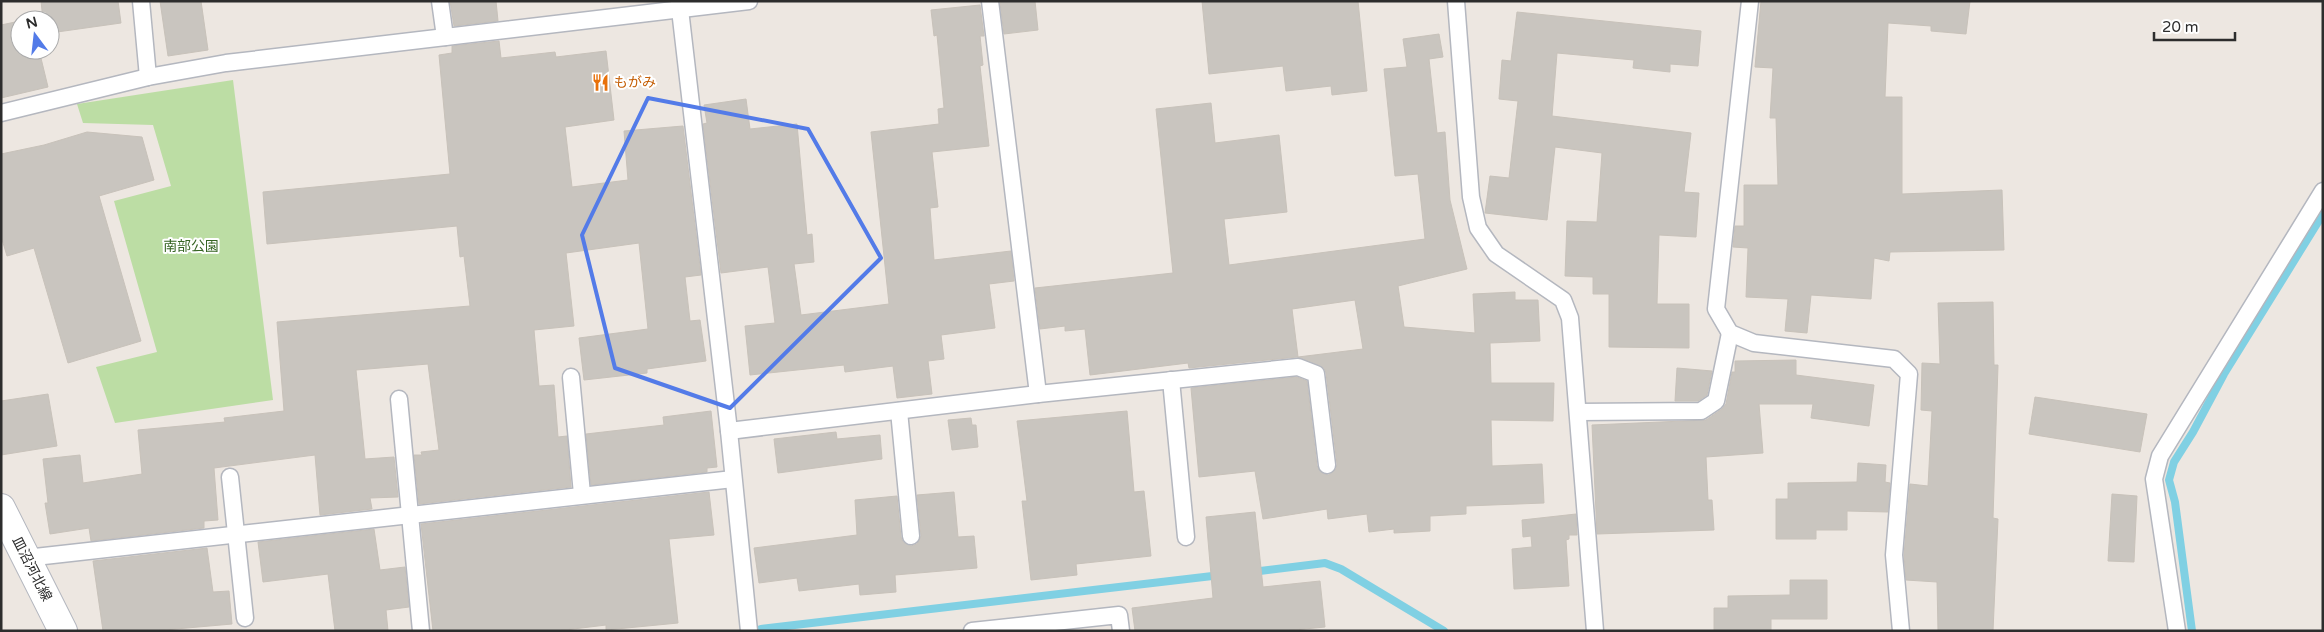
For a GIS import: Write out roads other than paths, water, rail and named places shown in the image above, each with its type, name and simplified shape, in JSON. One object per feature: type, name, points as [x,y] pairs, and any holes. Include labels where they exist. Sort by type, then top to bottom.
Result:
[{"type":"main road","name":"皿沼河北線","points":[[1,508],[63,631]]},
{"type":"lane","points":[[140,1],[148,77]]},
{"type":"lane","points":[[440,1],[444,37]]},
{"type":"lane","points":[[1,113],[148,77],[226,63],[444,37],[679,5],[749,1]]},
{"type":"lane","points":[[990,1],[1038,394]]},
{"type":"lane","points":[[1456,1],[1471,197],[1478,228],[1496,254],[1563,300],[1570,318],[1595,631]]},
{"type":"lane","points":[[1750,1],[1716,309],[1730,334],[1754,343],[1894,359],[1909,374],[1894,556],[1901,631]]},
{"type":"lane","points":[[679,5],[729,432],[749,631]]},
{"type":"lane","points":[[2177,631],[2154,479],[2160,456],[2323,191]]},
{"type":"lane","points":[[1578,412],[1701,411],[1716,401],[1730,334]]},
{"type":"lane","points":[[729,432],[1038,394],[1298,367],[1316,374],[1327,465]]},
{"type":"lane","points":[[571,377],[582,494]]},
{"type":"lane","points":[[1172,380],[1186,537]]},
{"type":"lane","points":[[399,400],[421,631]]},
{"type":"lane","points":[[899,412],[911,536]]},
{"type":"lane","points":[[230,477],[245,618]]},
{"type":"lane","points":[[26,558],[582,494],[733,479]]},
{"type":"lane","points":[[972,631],[1119,615],[1121,631]]},
{"type":"waterway","points":[[2192,631],[2175,502],[2169,480],[2174,462],[2193,432],[2224,374],[2323,214]]},
{"type":"waterway","points":[[1252,572],[1325,563],[1341,569],[1444,631]]},
{"type":"waterway","points":[[761,629],[1221,575]]},
{"type":"place","name":"もがみ","points":[[600,82]]},
{"type":"park label","name":"南部公園","points":[[191,246]]}]
